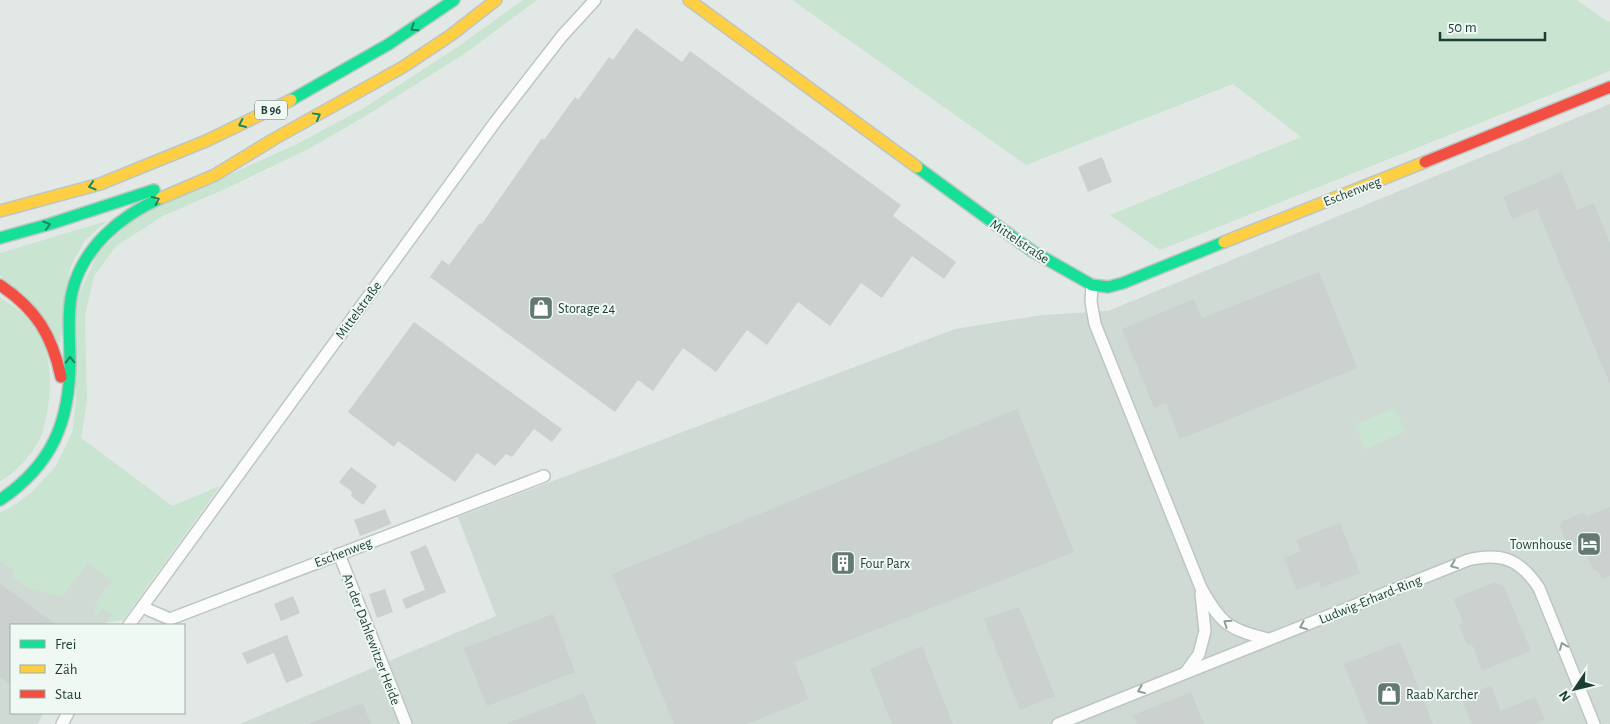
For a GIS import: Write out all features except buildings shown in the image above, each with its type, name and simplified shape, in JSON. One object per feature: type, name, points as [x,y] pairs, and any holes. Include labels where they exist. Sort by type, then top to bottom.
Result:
[{"type":"main road","name":"B 96","points":[[0,211],[100,184],[206,141],[303,94],[389,44],[454,0]]},
{"type":"main road","name":"B 96","points":[[0,238],[50,224],[182,180],[274,139],[405,66],[456,32],[496,0]]},
{"type":"main road","name":"Mittelstraße","points":[[689,0],[1032,251],[1092,285]]},
{"type":"main road","name":"Eschenweg","points":[[1092,285],[1108,287],[1123,283],[1610,87]]},
{"type":"main road","points":[[0,500],[28,479],[44,461],[55,442],[64,419],[70,393],[69,310],[73,288],[80,268],[89,254],[102,237],[131,213],[214,175],[274,139]]},
{"type":"main road","points":[[0,285],[18,296],[32,310],[44,326],[52,342],[62,382],[62,415],[55,442]]},
{"type":"street","name":"Mittelstraße","points":[[130,624],[496,121],[562,36],[595,0]]},
{"type":"street","points":[[1092,285],[1090,302],[1095,324],[1201,588],[1213,611],[1224,621],[1242,632],[1268,640]]},
{"type":"street","name":"Eschenweg","points":[[143,606],[170,619],[544,476]]},
{"type":"street","name":"An der Dahlewitzer Heide","points":[[339,554],[406,724]]},
{"type":"street","name":"Ludwig-Erhard-Ring","points":[[1058,724],[1468,560],[1485,556],[1500,556],[1514,562],[1530,575],[1539,588],[1594,724]]},
{"type":"street","points":[[1186,672],[1199,654],[1205,631],[1201,588]]},
{"type":"shaded area","points":[[1610,104],[1610,724],[240,724],[496,616],[458,517],[955,329],[1042,315],[1108,311]]},
{"type":"shaded area","points":[[81,438],[184,515],[106,624],[10,624],[10,714],[43,714],[38,724],[0,724],[0,534]]},
{"type":"green space","points":[[523,0],[537,0],[464,54],[364,117],[308,149],[163,216],[116,246],[94,276],[85,316],[87,401],[81,438],[172,506],[220,486],[123,620],[106,623],[112,615],[103,609],[96,617],[95,607],[97,602],[112,581],[88,563],[62,597],[27,588],[12,577],[15,572],[0,560],[0,513],[32,492],[56,466],[72,433],[76,400],[76,301],[98,252],[136,217],[295,145],[364,108],[459,46]]},
{"type":"green space","points":[[792,0],[1577,0],[1608,22],[1610,21],[1610,71],[1160,250],[1110,215],[1301,137],[1233,84],[1026,165]]},
{"type":"green space","points":[[107,221],[85,240],[70,268],[60,344],[0,275],[0,253]]},
{"type":"green space","points":[[0,297],[20,312],[37,331],[47,354],[50,382],[48,411],[38,443],[18,468],[0,481]]},
{"type":"green space","points":[[1395,408],[1405,432],[1365,449],[1355,425]]},
{"type":"traffic: fast","points":[[291,100],[389,44],[454,0]]},
{"type":"traffic: fast","points":[[917,167],[1032,251],[1092,285],[1108,287],[1123,283],[1224,242]]},
{"type":"traffic: fast","points":[[0,238],[50,224],[154,190]]},
{"type":"traffic: fast","points":[[0,500],[33,472],[45,457],[62,422],[69,382],[70,300],[77,276],[94,247],[105,235],[131,214],[161,198]]},
{"type":"traffic: slow","points":[[161,198],[215,175],[274,139],[403,67],[451,35],[496,0]]},
{"type":"traffic: slow","points":[[689,0],[917,167]]},
{"type":"traffic: slow","points":[[0,211],[100,184],[206,141],[291,100]]},
{"type":"traffic: slow","points":[[1224,242],[1425,162]]},
{"type":"traffic: jam","points":[[1425,162],[1610,87]]},
{"type":"traffic: jam","points":[[0,285],[13,294],[41,324],[53,348],[61,377]]},
{"type":"place","name":"Storage 24","points":[[541,308]]},
{"type":"place","name":"Townhouse","points":[[1589,544]]},
{"type":"place","name":"Four Parx","points":[[843,563]]},
{"type":"place","name":"Raab Karcher","points":[[1389,694]]}]
